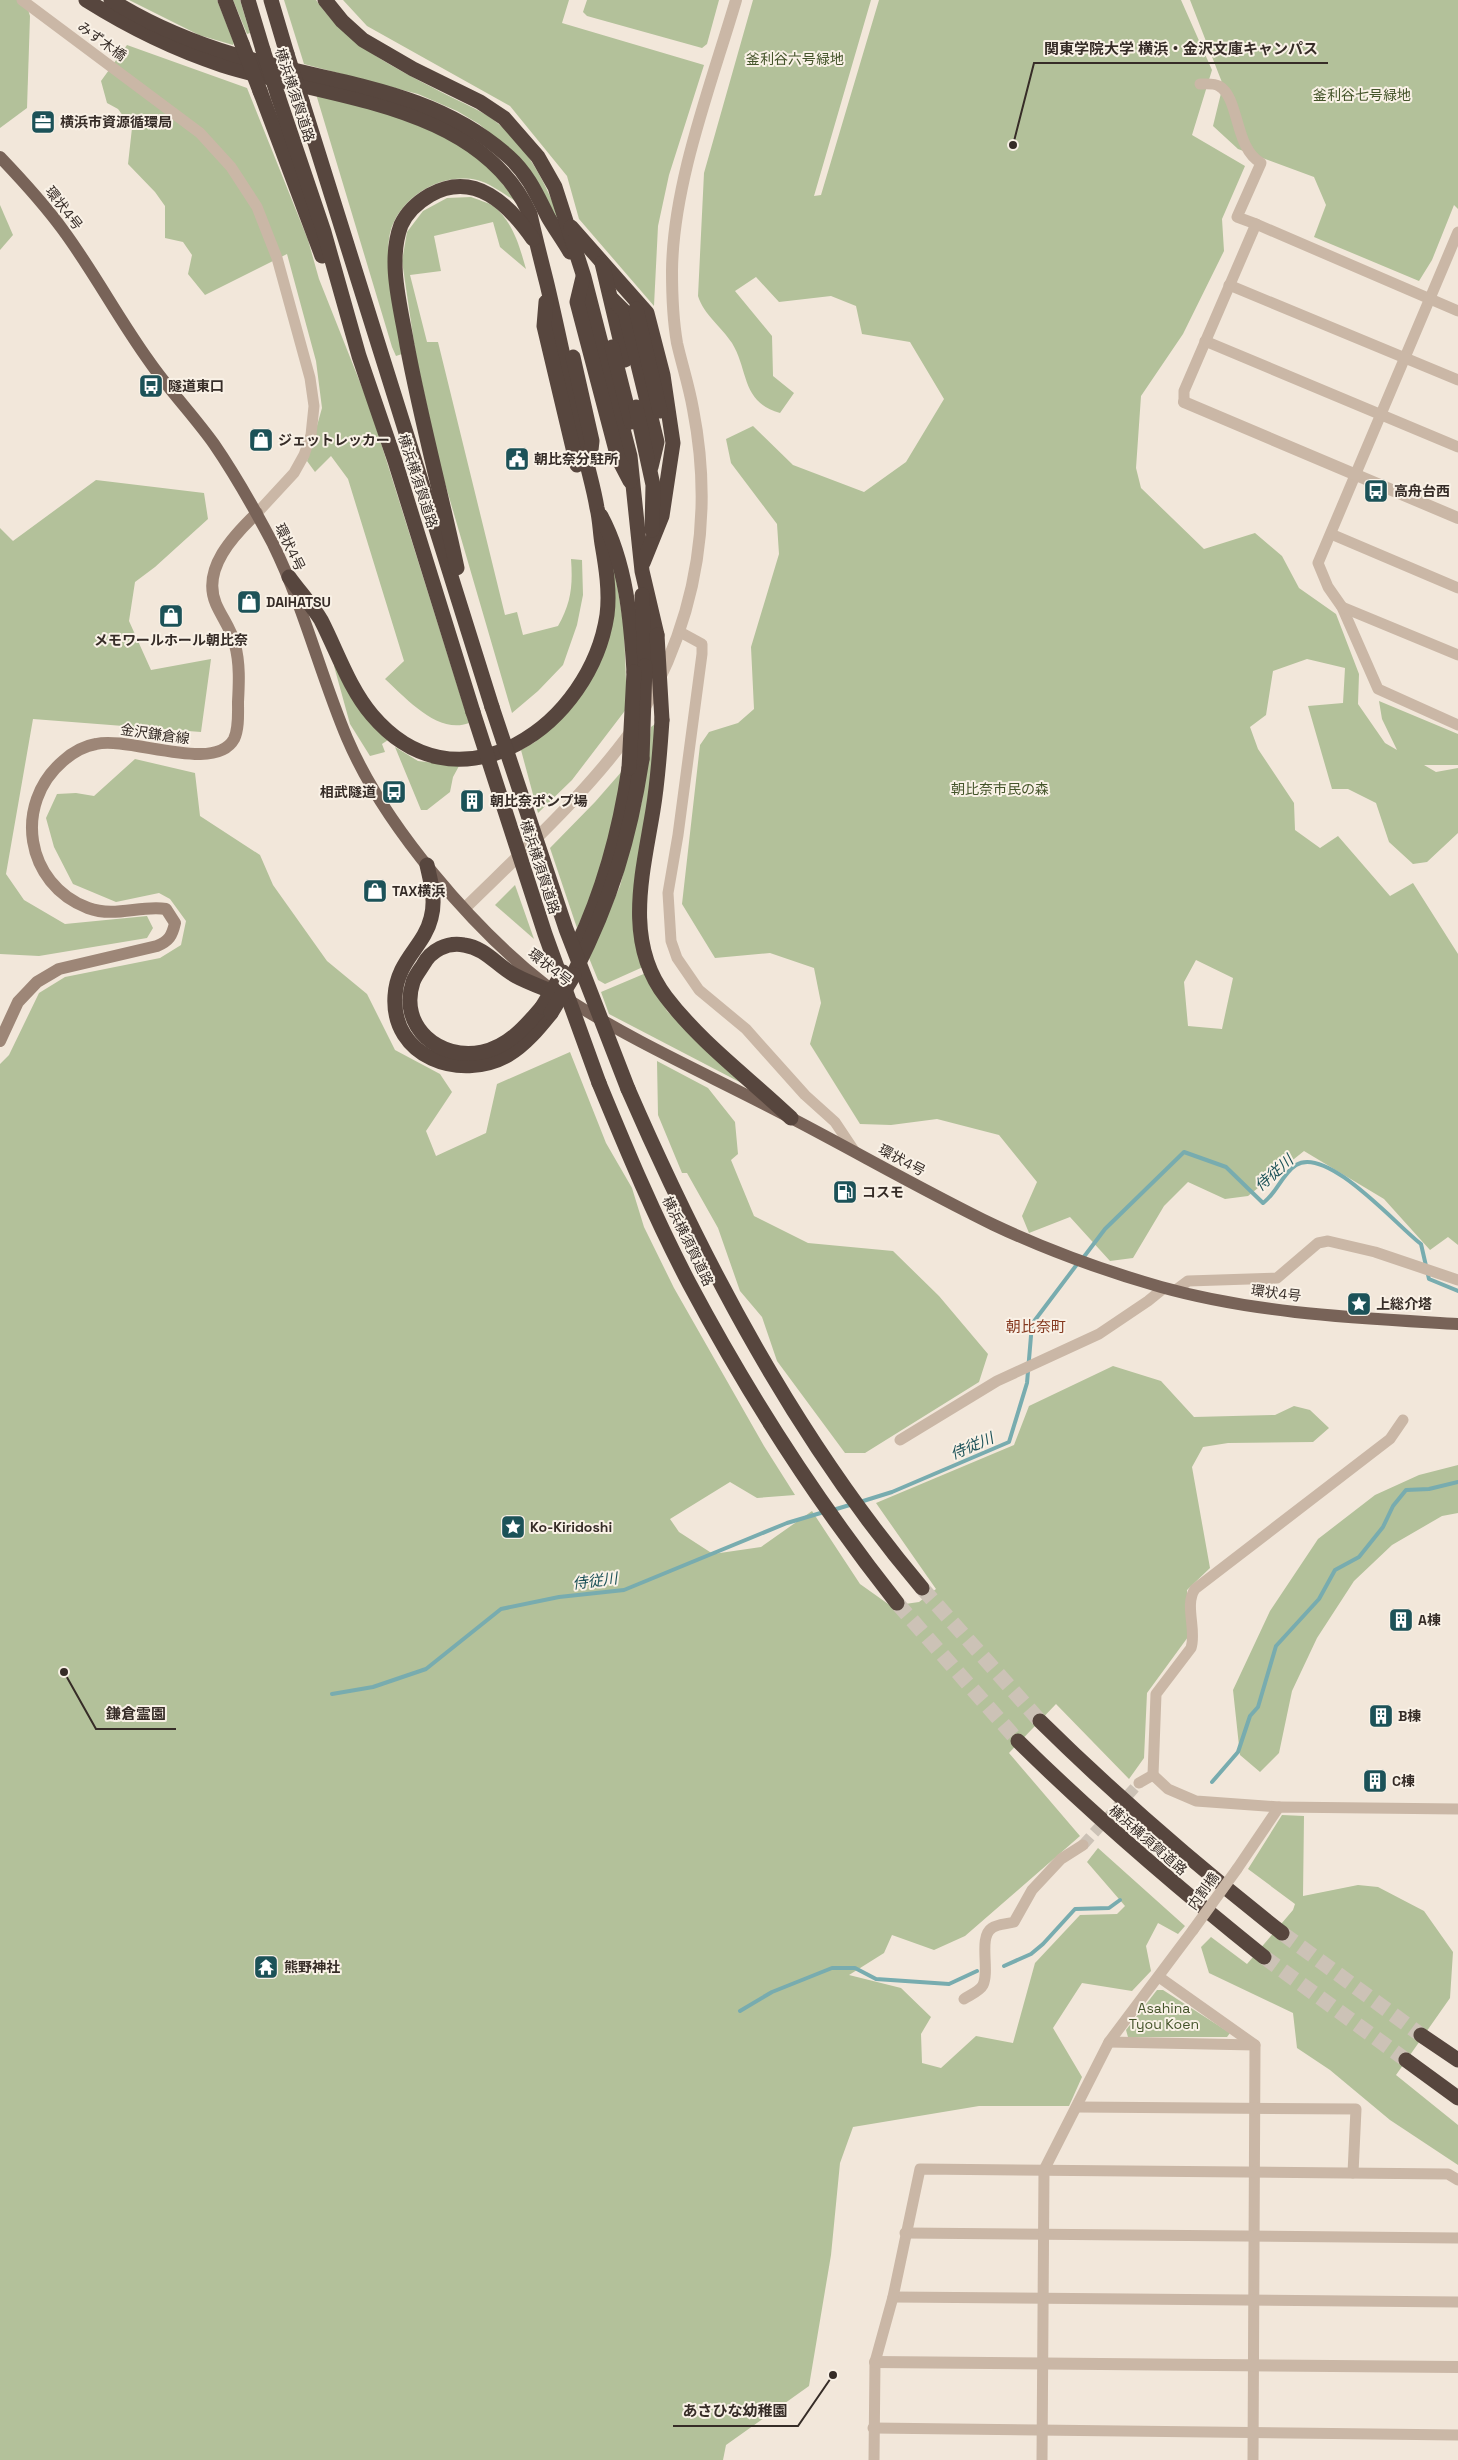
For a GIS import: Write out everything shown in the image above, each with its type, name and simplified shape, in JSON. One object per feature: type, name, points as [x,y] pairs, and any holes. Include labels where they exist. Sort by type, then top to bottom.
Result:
[{"type":"highway","points":[[86,0],[158,41],[197,56],[261,76],[407,113],[457,135],[478,149],[512,181],[523,197],[530,214],[598,509],[606,568],[607,607],[602,638],[593,662],[579,687],[560,711],[540,728],[497,754],[476,759],[431,757],[411,748],[392,735],[371,714],[355,689],[319,617],[289,577]]},
{"type":"highway","points":[[111,0],[156,25],[199,44],[236,56],[411,99],[444,112],[468,125],[510,158],[524,173],[549,219],[582,271],[577,302],[617,451],[633,484]]},
{"type":"highway","points":[[225,0],[359,356]]},
{"type":"highway","name":"横浜横須賀道路","points":[[248,0],[324,232],[359,356],[395,461],[542,925],[599,1083],[636,1173],[688,1282],[773,1429],[821,1502],[897,1603]]},
{"type":"highway","name":"横浜横須賀道路","points":[[271,0],[517,788],[566,929],[628,1089],[662,1167],[699,1243],[799,1418],[846,1490],[898,1560],[922,1588]]},
{"type":"highway","points":[[325,0],[342,21],[363,40],[413,69],[480,102],[504,118],[538,157],[555,186],[582,271],[630,456],[642,568],[657,635],[662,720],[658,782],[639,899],[641,941],[646,960],[657,984],[685,1020],[791,1118]]},
{"type":"highway","points":[[479,668],[418,402],[398,293],[395,264],[397,240],[402,224],[410,210],[422,200],[435,192],[453,188],[469,188],[486,192],[502,202],[516,216],[536,245]]},
{"type":"highway","points":[[427,865],[434,900],[431,918],[427,929],[404,964],[398,978],[395,997],[396,1015],[402,1032],[412,1046],[425,1057],[442,1064],[466,1066],[487,1064],[508,1055],[523,1044],[547,1010],[569,972],[606,875],[636,763],[642,568],[662,516],[672,452],[670,424],[656,347],[647,313],[568,224]]},
{"type":"highway","points":[[602,262],[653,484],[651,542]]},
{"type":"highway","points":[[542,268],[558,289],[592,441],[588,470]]},
{"type":"highway","points":[[548,289],[544,326],[546,335],[576,463],[593,489]]},
{"type":"highway","points":[[598,509],[613,538],[639,669]]},
{"type":"highway","points":[[547,1010],[499,1046],[483,1052],[465,1053],[448,1051],[433,1045],[422,1035],[414,1022],[410,997],[414,981],[425,962],[435,951],[448,945],[462,944],[486,953],[514,975],[558,994]]},
{"type":"highway","name":"横浜横須賀道路","points":[[1040,1721],[1145,1821],[1201,1869],[1282,1933]]},
{"type":"highway","name":"横浜横須賀道路","points":[[1018,1741],[1067,1790],[1125,1842],[1264,1957]]},
{"type":"highway","points":[[1421,2035],[1458,2060]]},
{"type":"highway","points":[[1406,2060],[1458,2098]]},
{"type":"main road","name":"環状4号","points":[[0,158],[63,230],[150,362],[213,443],[257,513],[289,577],[348,740],[382,802],[427,865],[492,939],[522,966],[558,994],[596,1018],[996,1226],[1107,1270],[1170,1289],[1270,1308],[1384,1320],[1458,1324]]},
{"type":"main road","name":"金沢鎌倉線","points":[[0,1041],[18,1002],[37,982],[59,969],[157,946],[167,942],[172,936],[175,923],[166,909],[149,908],[113,913],[89,908],[58,890],[44,872],[33,849],[31,820],[34,803],[52,771],[78,750],[97,744],[120,742],[198,755],[225,750],[234,739],[237,723],[238,665],[235,645],[216,603],[213,579],[217,564],[229,543],[257,513]]},
{"type":"street","name":"みず木橋","points":[[22,0],[200,133],[231,167],[257,207],[277,258],[310,378],[314,406],[311,435],[304,455],[288,481],[257,513]]},
{"type":"street","points":[[465,908],[578,794],[616,752],[637,722],[654,691],[680,632],[690,602],[697,563],[702,482],[693,407],[677,340],[673,304],[674,237],[690,157],[736,0]]},
{"type":"street","points":[[1200,84],[1220,86],[1226,94],[1245,145],[1253,158],[1261,162],[1237,217],[1458,311]]},
{"type":"street","points":[[1256,224],[1228,284],[1184,391],[1184,402],[1458,518]]},
{"type":"street","points":[[1456,240],[1429,298],[1318,563],[1328,587],[1342,607],[1378,689],[1458,725]]},
{"type":"street","points":[[1228,284],[1458,380]]},
{"type":"street","points":[[1205,341],[1381,413],[1458,447]]},
{"type":"street","points":[[1331,534],[1458,588]]},
{"type":"street","points":[[1342,607],[1458,655]]},
{"type":"street","points":[[680,632],[702,644],[702,654],[678,835],[668,893],[669,921],[677,958],[699,990],[746,1029],[804,1095],[835,1122],[855,1152]]},
{"type":"street","points":[[900,1440],[997,1381],[1099,1334],[1148,1301],[1170,1289],[1188,1281],[1277,1278],[1318,1242],[1328,1241],[1375,1252],[1458,1280]]},
{"type":"street","points":[[1403,1420],[1390,1438],[1195,1589],[1191,1597],[1194,1634],[1191,1648],[1156,1694],[1153,1775],[1168,1789],[1196,1800],[1279,1807],[1458,1809]]},
{"type":"street","points":[[1139,1783],[1153,1775]]},
{"type":"street","name":"内割橋","points":[[1044,2170],[1109,2042],[1193,1930],[1279,1807]]},
{"type":"street","points":[[964,1999],[982,1987],[985,1978],[986,1937],[988,1930],[994,1926],[1014,1922],[1038,1884],[1061,1859],[1083,1845]]},
{"type":"street","points":[[1159,1977],[1255,2045]]},
{"type":"street","points":[[1109,2042],[1255,2045]]},
{"type":"street","points":[[1253,2460],[1255,2045]]},
{"type":"street","points":[[1077,2107],[1356,2109],[1353,2172]]},
{"type":"street","points":[[874,2460],[875,2362],[893,2297],[920,2169],[1353,2172],[1448,2174],[1458,2180]]},
{"type":"street","points":[[1042,2460],[1044,2170]]},
{"type":"street","points":[[905,2233],[1458,2238]]},
{"type":"street","points":[[893,2297],[1458,2302]]},
{"type":"street","points":[[875,2362],[1458,2367]]},
{"type":"street","points":[[873,2428],[1458,2435]]},
{"type":"green space","points":[[0,0],[25,0],[30,16],[27,108],[0,128]]},
{"type":"green space","points":[[129,0],[217,0],[234,43],[233,45],[199,35]]},
{"type":"green space","points":[[233,0],[240,0],[250,33],[247,34]]},
{"type":"green space","points":[[284,0],[316,0],[329,17],[344,31],[377,56],[413,77],[484,113],[501,126],[531,161],[547,189],[559,218],[558,221],[502,143],[479,124],[457,111],[418,94],[304,64]]},
{"type":"green space","points":[[343,0],[569,0],[562,23],[704,65],[669,175],[658,226],[654,306],[579,219],[567,176],[510,106],[367,26]]},
{"type":"green space","points":[[587,0],[719,0],[707,44],[702,48],[587,16],[583,12]]},
{"type":"green space","name":"朝比奈市民の森","points":[[753,0],[871,0],[814,196],[821,195],[879,0],[1181,0],[1212,70],[1192,135],[1245,166],[1222,219],[1224,251],[1183,334],[1141,396],[1136,468],[1141,488],[1204,549],[1255,533],[1282,556],[1299,588],[1336,614],[1359,674],[1358,704],[1385,743],[1397,750],[1382,719],[1379,701],[1458,734],[1458,765],[1424,765],[1436,772],[1458,768],[1458,833],[1427,862],[1413,864],[1389,842],[1376,803],[1348,789],[1332,789],[1308,706],[1343,703],[1345,668],[1307,659],[1273,671],[1266,715],[1250,727],[1258,749],[1294,803],[1295,830],[1320,848],[1338,836],[1390,896],[1413,883],[1458,954],[1458,1245],[1448,1237],[1430,1250],[1384,1199],[1304,1151],[1248,1196],[1225,1199],[1188,1182],[1164,1206],[1133,1258],[1110,1261],[1070,1217],[1029,1233],[1022,1216],[1037,1182],[999,1135],[937,1119],[891,1125],[860,1124],[810,1044],[821,1003],[814,968],[770,953],[715,958],[682,904],[700,745],[709,732],[738,723],[754,709],[751,647],[779,554],[777,524],[731,463],[726,439],[753,426],[793,465],[864,492],[906,462],[944,399],[910,342],[862,334],[856,306],[831,296],[779,302],[756,277],[735,291],[772,336],[773,376],[794,393],[780,413],[767,408],[758,401],[752,393],[732,343],[708,315],[698,296],[704,173]],"holes":[[[1196,960],[1233,978],[1222,1029],[1188,1026],[1184,982]]]},
{"type":"green space","name":"釜利谷七号緑地","points":[[1190,0],[1458,0],[1458,209],[1454,205],[1432,260],[1419,281],[1314,237],[1326,205],[1314,177],[1238,149],[1213,126],[1223,85]]},
{"type":"green space","points":[[127,45],[247,88],[308,240],[319,279],[369,405],[469,723],[446,724],[434,719],[423,713],[385,679],[404,661],[348,479],[331,456],[315,472],[307,461],[322,408],[316,361],[287,254],[205,295],[188,274],[192,255],[183,242],[165,238],[165,206],[155,192],[128,164],[132,128],[118,109],[107,103],[101,81]]},
{"type":"green space","points":[[316,94],[391,114],[460,143],[490,168],[517,202],[487,184],[477,180],[463,179],[449,180],[423,190],[402,208],[390,233],[388,246],[389,277],[402,354],[396,356],[392,347]]},
{"type":"green space","points":[[471,197],[493,206],[506,219],[515,235],[526,269],[500,247],[493,222],[434,236],[441,271],[410,275],[427,342],[438,342],[505,615],[517,612],[523,635],[558,626],[566,610],[570,594],[572,578],[571,559],[582,560],[583,595],[577,625],[563,665],[538,691],[512,713],[440,466],[416,356],[402,261],[407,232],[423,211],[447,198]]},
{"type":"green space","points":[[0,205],[13,235],[0,250]]},
{"type":"green space","points":[[96,480],[204,493],[208,519],[155,567],[135,582],[129,621],[151,670],[211,659],[201,732],[33,719],[6,874],[24,900],[65,924],[147,916],[153,928],[147,938],[39,956],[0,954],[0,528],[13,541]]},
{"type":"green space","points":[[613,560],[624,628],[627,708],[572,780],[538,813],[521,750],[535,742],[589,684]]},
{"type":"green space","points":[[337,665],[388,740],[382,744],[385,752],[370,756],[350,724],[334,666]]},
{"type":"green space","points":[[655,724],[643,967],[605,984],[598,980],[589,958],[620,886],[642,801],[651,727]]},
{"type":"green space","points":[[395,747],[418,761],[459,766],[453,777],[450,792],[427,810],[421,810]]},
{"type":"green space","points":[[135,759],[195,773],[200,816],[260,855],[273,885],[327,961],[367,994],[395,1050],[440,1074],[452,1092],[426,1131],[436,1156],[486,1133],[497,1084],[570,1052],[606,1143],[632,1188],[644,1227],[674,1288],[764,1446],[795,1495],[757,1498],[730,1482],[670,1519],[679,1532],[713,1554],[761,1547],[812,1511],[860,1584],[891,1606],[919,1602],[936,1589],[876,1503],[1014,1445],[1029,1406],[1113,1366],[1161,1381],[1194,1417],[1275,1415],[1294,1406],[1310,1410],[1329,1428],[1313,1442],[1228,1443],[1203,1447],[1192,1467],[1210,1568],[1187,1590],[1188,1637],[1147,1693],[1144,1758],[1129,1779],[1056,1704],[1009,1753],[1080,1836],[965,1936],[934,1950],[892,1935],[884,1953],[849,1975],[901,1988],[931,2017],[921,2034],[922,2063],[941,2068],[976,2036],[1013,2043],[1035,1963],[1080,1915],[1117,1914],[1125,1906],[1087,1862],[1098,1848],[1185,1926],[1178,1934],[1158,1923],[1146,1946],[1151,1971],[1132,1991],[1082,1983],[1053,2028],[1082,2077],[1069,2106],[979,2106],[853,2127],[840,2163],[831,2255],[809,2386],[726,2445],[723,2460],[0,2460],[0,1064],[9,1055],[39,993],[65,977],[160,958],[181,945],[186,921],[170,899],[159,893],[116,902],[73,884],[54,847],[46,818],[57,794],[76,793],[94,796]]},
{"type":"green space","points":[[623,770],[612,831],[600,871],[577,928],[550,848]]},
{"type":"green space","points":[[515,885],[534,939],[495,905]]},
{"type":"green space","points":[[646,973],[667,1011],[753,1089],[609,1014],[601,992]]},
{"type":"green space","points":[[657,1061],[708,1088],[735,1122],[738,1154],[731,1160],[754,1216],[808,1243],[893,1251],[939,1296],[988,1354],[979,1382],[865,1453],[845,1453],[777,1361],[762,1317],[740,1291],[718,1228],[687,1173],[682,1173],[658,1115]]},
{"type":"green space","points":[[1458,1465],[1458,1513],[1442,1516],[1392,1545],[1354,1581],[1317,1638],[1292,1691],[1279,1753],[1260,1772],[1240,1755],[1233,1690],[1270,1611],[1318,1539],[1375,1495],[1419,1475]]},
{"type":"green space","points":[[1282,1815],[1304,1816],[1303,1896],[1358,1885],[1378,1887],[1424,1911],[1453,1952],[1450,1998],[1396,2075],[1458,2125],[1458,2165],[1390,2120],[1330,2070],[1297,2048],[1293,2013],[1209,1973],[1201,1947],[1211,1937],[1247,1964],[1293,1910],[1295,1904],[1248,1869]]},
{"type":"green space","name":"Asahina Tyou Koen","points":[[1157,1990],[1163,1990],[1230,2033],[1227,2037],[1128,2037],[1126,2030]]},
{"type":"waterway","name":"侍従川","points":[[1083,1258],[1105,1229],[1184,1152],[1226,1167],[1263,1203],[1291,1169],[1296,1165],[1309,1162],[1325,1167],[1343,1177],[1380,1206],[1421,1244],[1429,1279],[1458,1291]]},
{"type":"waterway","name":"侍従川","points":[[860,1502],[892,1492],[1009,1442],[1027,1383],[1032,1324],[1078,1263]]},
{"type":"waterway","points":[[1212,1782],[1238,1752],[1250,1716],[1258,1707],[1276,1646],[1319,1599],[1335,1570],[1359,1557],[1383,1527],[1393,1506],[1406,1490],[1429,1489],[1458,1482]]},
{"type":"waterway","name":"侍従川","points":[[833,1510],[853,1504]]},
{"type":"waterway","name":"侍従川","points":[[332,1694],[373,1687],[426,1669],[501,1609],[559,1597],[624,1590],[787,1523],[824,1512]]},
{"type":"waterway","points":[[1004,1966],[1031,1954],[1043,1944],[1075,1909],[1109,1908],[1120,1900]]},
{"type":"waterway","points":[[740,2011],[772,1992],[832,1968],[855,1968],[876,1979],[949,1984],[977,1971]]},
{"type":"tunnel","points":[[922,1588],[1040,1721]]},
{"type":"tunnel","points":[[897,1603],[1018,1741]]},
{"type":"tunnel","points":[[1083,1845],[1139,1783]]},
{"type":"tunnel","points":[[1282,1933],[1421,2035]]},
{"type":"tunnel","points":[[1264,1957],[1406,2060]]},
{"type":"place","name":"横浜市資源循環局","points":[[43,122]]},
{"type":"place","name":"関東学院大学 横浜・金沢文庫キャンパス","points":[[1013,145]]},
{"type":"place","name":"隧道東口","points":[[151,386]]},
{"type":"place","name":"ジェットレッカー","points":[[261,440]]},
{"type":"place","name":"朝比奈分駐所","points":[[517,459]]},
{"type":"place","name":"高舟台西","points":[[1376,491]]},
{"type":"place","name":"DAIHATSU","points":[[249,602]]},
{"type":"place","name":"メモワールホール朝比奈","points":[[171,616]]},
{"type":"place","name":"相武隧道","points":[[394,792]]},
{"type":"place","name":"朝比奈ポンプ場","points":[[472,801]]},
{"type":"place","name":"TAX横浜","points":[[375,891]]},
{"type":"place","name":"コスモ","points":[[845,1192]]},
{"type":"place","name":"上総介塔","points":[[1359,1304]]},
{"type":"place","name":"Ko-Kiridoshi","points":[[513,1527]]},
{"type":"place","name":"A棟","points":[[1401,1620]]},
{"type":"place","name":"鎌倉霊園","points":[[64,1672]]},
{"type":"place","name":"B棟","points":[[1381,1716]]},
{"type":"place","name":"C棟","points":[[1375,1781]]},
{"type":"place","name":"熊野神社","points":[[266,1967]]},
{"type":"place","name":"あさひな幼稚園","points":[[833,2375]]},
{"type":"district","name":"朝比奈町","points":[[1036,1327]]},
{"type":"park label","name":"釜利谷六号緑地","points":[[795,59]]}]
